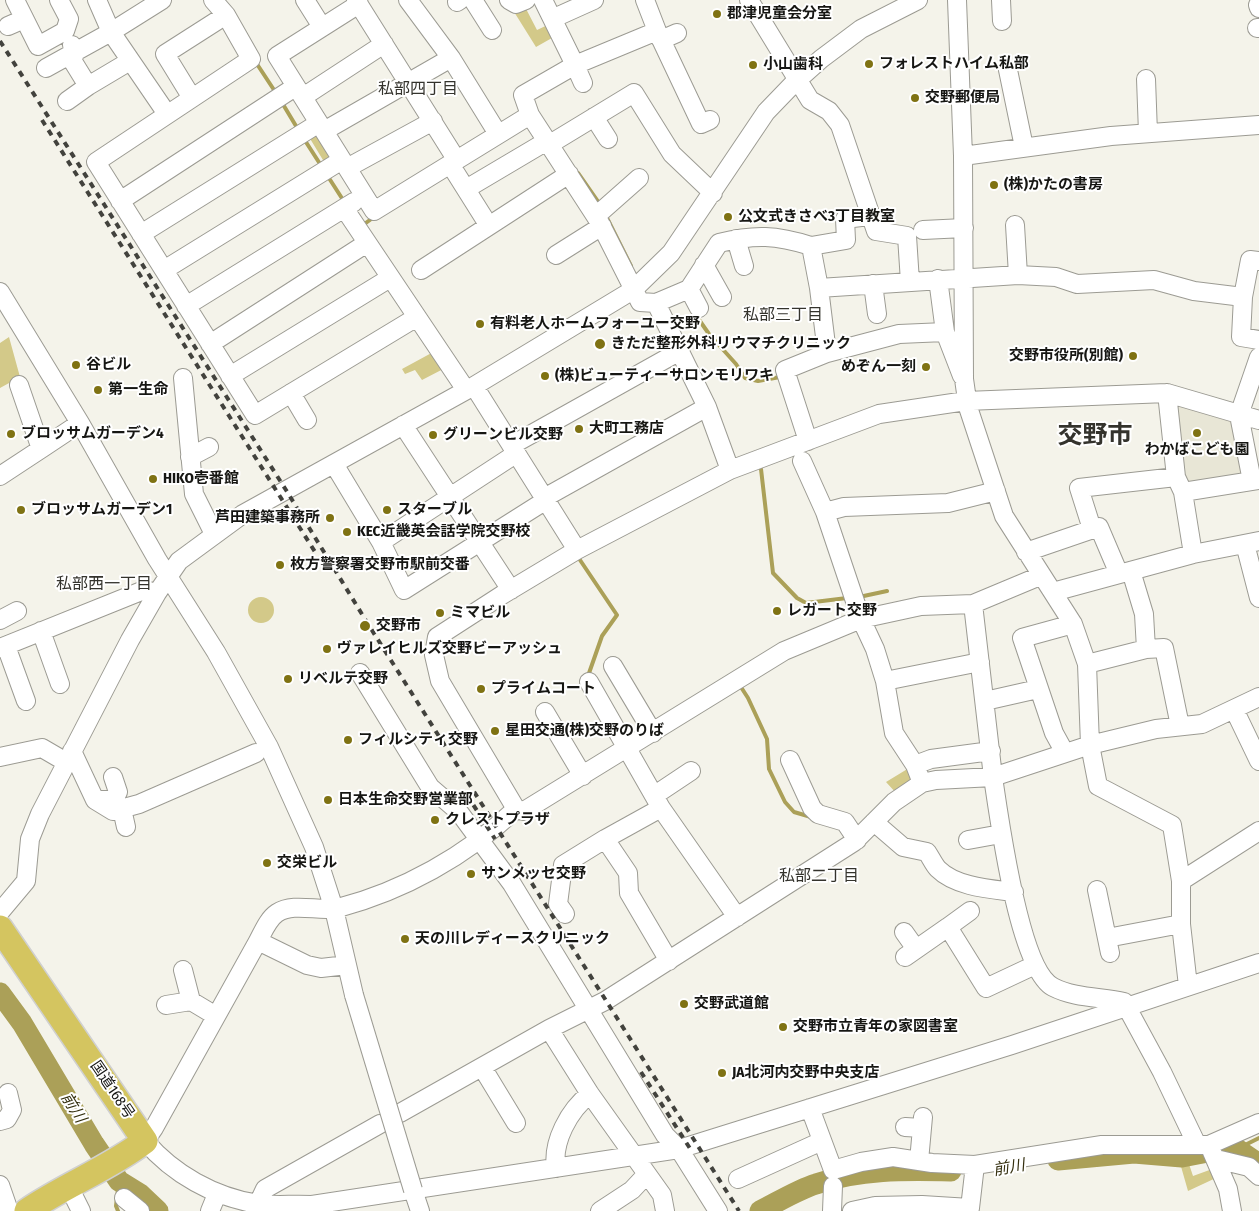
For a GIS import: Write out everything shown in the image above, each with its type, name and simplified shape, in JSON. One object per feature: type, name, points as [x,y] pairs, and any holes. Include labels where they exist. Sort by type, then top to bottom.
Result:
[{"type":"highway","name":"国道168号","points":[[0,928],[145,1141]]},
{"type":"highway","points":[[25,1210],[68,1185],[121,1158],[145,1141]]},
{"type":"street","points":[[15,0],[38,46],[65,31],[69,19],[59,0]]},
{"type":"street","points":[[97,0],[110,32],[167,114]]},
{"type":"street","points":[[46,68],[162,0]]},
{"type":"street","points":[[213,0],[226,15],[251,58],[96,162],[255,415],[417,317]]},
{"type":"street","points":[[305,0],[322,27]]},
{"type":"street","points":[[408,0],[451,58],[498,134]]},
{"type":"street","points":[[509,0],[516,4],[526,0]]},
{"type":"street","points":[[543,0],[554,18],[583,83]]},
{"type":"street","points":[[554,18],[594,0]]},
{"type":"street","points":[[645,0],[665,35],[700,124],[710,120]]},
{"type":"street","points":[[749,0],[810,100],[829,111],[840,126],[876,231],[907,236],[910,282]]},
{"type":"street","points":[[0,912],[26,881],[30,839],[40,814],[157,593],[179,561],[243,514],[470,388],[633,290],[671,253],[766,112],[797,79],[821,58],[896,4],[918,0]]},
{"type":"street","points":[[957,0],[963,156],[964,378],[966,401],[1004,516],[1040,576],[1053,592],[1073,624],[1087,664],[1090,745],[1098,786],[1172,824],[1181,881],[1181,924],[1188,986]]},
{"type":"street","points":[[1001,0],[1002,21]]},
{"type":"street","points":[[463,1],[492,30]]},
{"type":"street","points":[[489,226],[453,166],[433,122],[357,2],[277,56],[290,94],[310,131],[334,168],[352,203],[367,244],[417,317],[470,388],[542,501],[577,550]]},
{"type":"street","points":[[192,98],[165,54],[226,15]]},
{"type":"street","points":[[8,26],[24,18]]},
{"type":"street","points":[[65,31],[76,51]]},
{"type":"street","points":[[665,35],[575,66],[523,95],[569,174],[601,216],[640,302],[656,303],[689,289],[719,243],[736,239],[779,236],[811,246],[846,240],[845,219],[870,216]]},
{"type":"street","points":[[120,200],[290,94],[384,44]]},
{"type":"street","points":[[76,51],[72,60],[88,86]]},
{"type":"street","points":[[141,234],[310,131],[409,82],[451,58]]},
{"type":"street","points":[[67,101],[130,61]]},
{"type":"street","points":[[1008,70],[1016,88],[1024,147]]},
{"type":"street","points":[[1146,79],[1153,98],[1148,133]]},
{"type":"street","points":[[352,203],[374,211],[453,166],[498,134],[544,132],[594,117],[634,93],[672,154],[713,193]]},
{"type":"street","points":[[594,117],[608,139]]},
{"type":"street","points":[[164,270],[334,168],[433,122]]},
{"type":"street","points":[[963,156],[1148,133],[1259,125]]},
{"type":"street","points":[[466,189],[544,132]]},
{"type":"street","points":[[421,270],[569,174]]},
{"type":"street","points":[[556,255],[601,216],[639,178]]},
{"type":"street","points":[[186,306],[352,203]]},
{"type":"street","points":[[1015,226],[1018,275]]},
{"type":"street","points":[[923,230],[964,228]]},
{"type":"street","points":[[736,239],[744,266]]},
{"type":"street","points":[[210,344],[367,244]]},
{"type":"street","points":[[811,246],[819,288],[827,353]]},
{"type":"street","points":[[1259,261],[1250,260],[1243,297],[1241,337],[1259,340]]},
{"type":"street","points":[[704,265],[722,296]]},
{"type":"street","points":[[819,288],[1018,275],[1056,277],[1077,284],[1154,280],[1194,291],[1243,297]]},
{"type":"street","points":[[230,376],[390,278]]},
{"type":"street","points":[[938,279],[945,332],[959,372],[964,378]]},
{"type":"street","points":[[873,284],[877,314]]},
{"type":"street","points":[[689,289],[699,308]]},
{"type":"street","points":[[0,292],[80,423],[168,575],[216,652],[269,747],[303,821],[334,909],[354,995],[420,1211]]},
{"type":"street","points":[[656,303],[707,407],[730,470]]},
{"type":"street","points":[[808,441],[784,370],[827,353],[899,334],[945,332]]},
{"type":"street","points":[[381,542],[450,496],[511,451],[680,351]]},
{"type":"street","points":[[1092,529],[1079,488],[1256,481],[1239,415],[1259,357]]},
{"type":"street","points":[[183,378],[194,494],[214,534]]},
{"type":"street","points":[[19,385],[41,449]]},
{"type":"street","points":[[291,393],[307,420]]},
{"type":"street","points":[[1166,393],[1193,554]]},
{"type":"street","points":[[1040,576],[973,604],[921,606],[862,619],[784,651],[524,812],[516,809],[440,681],[434,655],[438,637],[507,596],[577,550],[730,470],[879,414],[966,401],[1166,393],[1259,420]]},
{"type":"street","points":[[334,464],[381,542],[404,590],[542,501],[707,407]]},
{"type":"street","points":[[0,476],[80,423]]},
{"type":"street","points":[[403,425],[480,542],[507,596]]},
{"type":"street","points":[[190,457],[209,447]]},
{"type":"street","points":[[802,461],[825,512],[862,619],[875,649],[884,681],[894,733],[915,765],[922,783]]},
{"type":"street","points":[[825,512],[844,507],[948,503],[996,491]]},
{"type":"street","points":[[1026,552],[1099,527],[1125,573],[1144,614],[1146,649]]},
{"type":"street","points":[[1053,592],[1193,554],[1252,543],[1259,598]]},
{"type":"street","points":[[26,701],[3,647],[144,590],[157,593]]},
{"type":"street","points":[[973,604],[991,751],[992,777],[1001,834],[1021,929],[1034,965],[1051,986],[1074,995],[1124,1002],[1162,1072],[1208,1149],[1228,1189],[1232,1211]]},
{"type":"street","points":[[0,620],[17,612]]},
{"type":"street","points":[[1065,753],[1054,733],[1022,638],[1073,624]]},
{"type":"street","points":[[42,631],[60,684]]},
{"type":"street","points":[[1087,664],[1146,649],[1164,648],[1180,726]]},
{"type":"street","points":[[884,681],[980,662]]},
{"type":"street","points":[[614,666],[653,733]]},
{"type":"street","points":[[360,673],[430,786],[459,812],[512,884],[665,1135],[679,1149],[718,1211]]},
{"type":"street","points":[[589,682],[658,802],[737,917]]},
{"type":"street","points":[[985,701],[1038,689]]},
{"type":"street","points":[[400,1114],[549,1029],[589,1009],[669,961],[857,840],[894,802],[922,783],[936,780],[992,777],[1090,745],[1156,729],[1202,724],[1259,697]]},
{"type":"street","points":[[1234,709],[1259,761]]},
{"type":"street","points":[[545,712],[583,776]]},
{"type":"street","points":[[0,757],[42,748],[69,757],[94,800],[114,811],[139,804],[256,754]]},
{"type":"street","points":[[915,765],[948,755],[991,751]]},
{"type":"street","points":[[790,760],[812,808],[818,814],[845,822],[857,840]]},
{"type":"street","points":[[565,914],[558,904],[563,864],[605,839],[658,802],[691,771]]},
{"type":"street","points":[[94,800],[113,800],[118,792],[113,777]]},
{"type":"street","points":[[122,809],[126,826]]},
{"type":"street","points":[[516,809],[478,839],[419,879],[334,909],[296,908],[278,912],[268,924],[261,943],[216,1016],[145,1141],[158,1156],[176,1170],[217,1194],[258,1204],[312,1205],[413,1190],[489,1184],[556,1168],[679,1149],[810,1108],[867,1082],[1126,1008],[1259,963]]},
{"type":"street","points":[[874,822],[904,847],[927,852],[937,868],[947,877],[986,888],[1014,892]]},
{"type":"street","points":[[1181,881],[1259,831]]},
{"type":"street","points":[[968,840],[1001,834]]},
{"type":"street","points":[[605,839],[628,873],[629,893],[669,961]]},
{"type":"street","points":[[1097,890],[1108,945],[1181,924]]},
{"type":"street","points":[[904,932],[910,953],[970,911]]},
{"type":"street","points":[[948,927],[986,988],[1034,965]]},
{"type":"street","points":[[261,943],[308,965],[321,968],[347,965]]},
{"type":"street","points":[[183,970],[191,1001]]},
{"type":"street","points":[[166,1005],[191,1001],[216,1016]]},
{"type":"street","points":[[549,1029],[632,1156],[662,1195],[665,1211]]},
{"type":"street","points":[[482,1067],[516,1123]]},
{"type":"street","points":[[0,1121],[7,1119],[12,1110],[8,1093]]},
{"type":"street","points":[[556,1168],[557,1148],[567,1120],[580,1101],[590,1094]]},
{"type":"street","points":[[810,1108],[833,1170],[861,1162],[893,1157],[974,1165],[1102,1145],[1208,1149],[1248,1166],[1259,1176]]},
{"type":"street","points":[[1208,1149],[1259,1123]]},
{"type":"street","points":[[258,1204],[266,1189],[380,1124]]},
{"type":"street","points":[[917,1124],[919,1161]]},
{"type":"street","points":[[738,1179],[822,1141]]},
{"type":"street","points":[[852,1211],[876,1208],[971,1209],[974,1165]]},
{"type":"street","points":[[600,1211],[632,1190],[647,1174]]},
{"type":"street","points":[[0,1185],[25,1210]]},
{"type":"street","points":[[68,1185],[82,1211]]},
{"type":"street","points":[[832,1211],[833,1186]]},
{"type":"street","points":[[210,1211],[217,1194]]},
{"type":"street","points":[[124,1198],[140,1211]]},
{"type":"shaded area","points":[[523,3],[537,30],[554,22],[559,34],[536,47],[511,7]]},
{"type":"shaded area","points":[[314,128],[333,161],[326,165],[306,132]]},
{"type":"shaded area","points":[[9,337],[20,377],[0,388],[0,343]]},
{"type":"shaded area","points":[[437,350],[449,366],[422,380],[415,370],[405,374],[402,369]]},
{"type":"shaded area","points":[[1171,403],[1235,422],[1244,478],[1185,488]]},
{"type":"shaded area","points":[[261,597],[270,601],[274,610],[270,619],[261,623],[252,619],[248,610],[252,601]]},
{"type":"shaded area","points":[[909,768],[915,783],[897,794],[886,782]]},
{"type":"shaded area","points":[[1188,1161],[1193,1176],[1215,1168],[1218,1177],[1188,1191],[1180,1163]]},
{"type":"waterway","points":[[255,61],[276,93]]},
{"type":"waterway","points":[[281,101],[299,131]]},
{"type":"waterway","points":[[304,139],[322,167]]},
{"type":"waterway","points":[[578,173],[601,206]]},
{"type":"waterway","points":[[327,175],[345,203]]},
{"type":"waterway","points":[[605,214],[631,266]]},
{"type":"waterway","points":[[363,225],[374,217]]},
{"type":"waterway","points":[[695,314],[709,334],[736,364],[745,378],[758,381],[780,377],[781,379]]},
{"type":"waterway","points":[[761,469],[773,573],[797,598],[806,603],[847,598]]},
{"type":"waterway","points":[[580,560],[617,615],[602,636],[588,676]]},
{"type":"waterway","points":[[859,597],[887,591]]},
{"type":"waterway","points":[[739,684],[748,698],[767,739],[769,769],[785,802],[794,812],[811,817]]},
{"type":"waterway","name":"前川","points":[[0,993],[22,1023],[94,1144],[119,1181],[140,1194],[158,1211]]},
{"type":"waterway","points":[[1237,1149],[1259,1138]]},
{"type":"waterway","name":"前川","points":[[1058,1160],[1134,1153],[1182,1157],[1237,1149],[1259,1164]]},
{"type":"waterway","name":"前川","points":[[760,1211],[795,1193],[833,1179],[866,1173],[951,1171]]},
{"type":"waterway","points":[[118,1211],[116,1206],[119,1181]]},
{"type":"railway","points":[[0,41],[286,490],[368,624],[739,1211]]},
{"type":"railway","points":[[42,120],[317,555]]},
{"type":"railway","points":[[467,795],[495,839]]},
{"type":"railway","points":[[641,1072],[691,1150]]},
{"type":"place","name":"郡津児童会分室","points":[[717,14]]},
{"type":"place","name":"フォレストハイム私部","points":[[869,64]]},
{"type":"place","name":"小山歯科","points":[[753,65]]},
{"type":"place","name":"交野郵便局","points":[[915,98]]},
{"type":"place","name":"(株)かたの書房","points":[[994,185]]},
{"type":"place","name":"公文式きさべ3丁目教室","points":[[728,217]]},
{"type":"place","name":"有料老人ホームフォーユー交野","points":[[480,324]]},
{"type":"place","name":"きただ整形外科リウマチクリニック","points":[[600,344]]},
{"type":"place","name":"交野市役所(別館)","points":[[1133,356]]},
{"type":"place","name":"谷ビル","points":[[76,365]]},
{"type":"place","name":"めぞん一刻","points":[[926,367]]},
{"type":"place","name":"(株)ビューティーサロンモリワキ","points":[[545,376]]},
{"type":"place","name":"第一生命","points":[[98,390]]},
{"type":"place","name":"大町工務店","points":[[579,429]]},
{"type":"place","name":"わかばこども園","points":[[1197,433]]},
{"type":"place","name":"ブロッサムガーデン4","points":[[11,434]]},
{"type":"place","name":"グリーンビル交野","points":[[433,435]]},
{"type":"place","name":"HIKO壱番館","points":[[153,479]]},
{"type":"place","name":"ブロッサムガーデン1","points":[[21,510]]},
{"type":"place","name":"スターブル","points":[[387,510]]},
{"type":"place","name":"芦田建築事務所","points":[[330,518]]},
{"type":"place","name":"KEC近畿英会話学院交野校","points":[[347,532]]},
{"type":"place","name":"枚方警察署交野市駅前交番","points":[[280,565]]},
{"type":"place","name":"レガート交野","points":[[777,611]]},
{"type":"place","name":"ミマビル","points":[[440,613]]},
{"type":"place","name":"交野市","points":[[365,626]]},
{"type":"place","name":"ヴァレイヒルズ交野ビーアッシュ","points":[[327,649]]},
{"type":"place","name":"リベルテ交野","points":[[288,679]]},
{"type":"place","name":"プライムコート","points":[[481,689]]},
{"type":"place","name":"星田交通(株)交野のりば","points":[[495,731]]},
{"type":"place","name":"フィルシティ交野","points":[[348,740]]},
{"type":"place","name":"日本生命交野営業部","points":[[328,800]]},
{"type":"place","name":"クレストプラザ","points":[[435,820]]},
{"type":"place","name":"交栄ビル","points":[[267,863]]},
{"type":"place","name":"サンメッセ交野","points":[[471,874]]},
{"type":"place","name":"天の川レディースクリニック","points":[[405,939]]},
{"type":"place","name":"交野武道館","points":[[684,1004]]},
{"type":"place","name":"交野市立青年の家図書室","points":[[783,1027]]},
{"type":"place","name":"JA北河内交野中央支店","points":[[722,1073]]},
{"type":"district","name":"私部四丁目","points":[[418,90]]},
{"type":"district","name":"私部三丁目","points":[[783,316]]},
{"type":"district","name":"交野市","points":[[1095,436]]},
{"type":"district","name":"私部西一丁目","points":[[104,585]]},
{"type":"district","name":"私部二丁目","points":[[819,877]]}]
